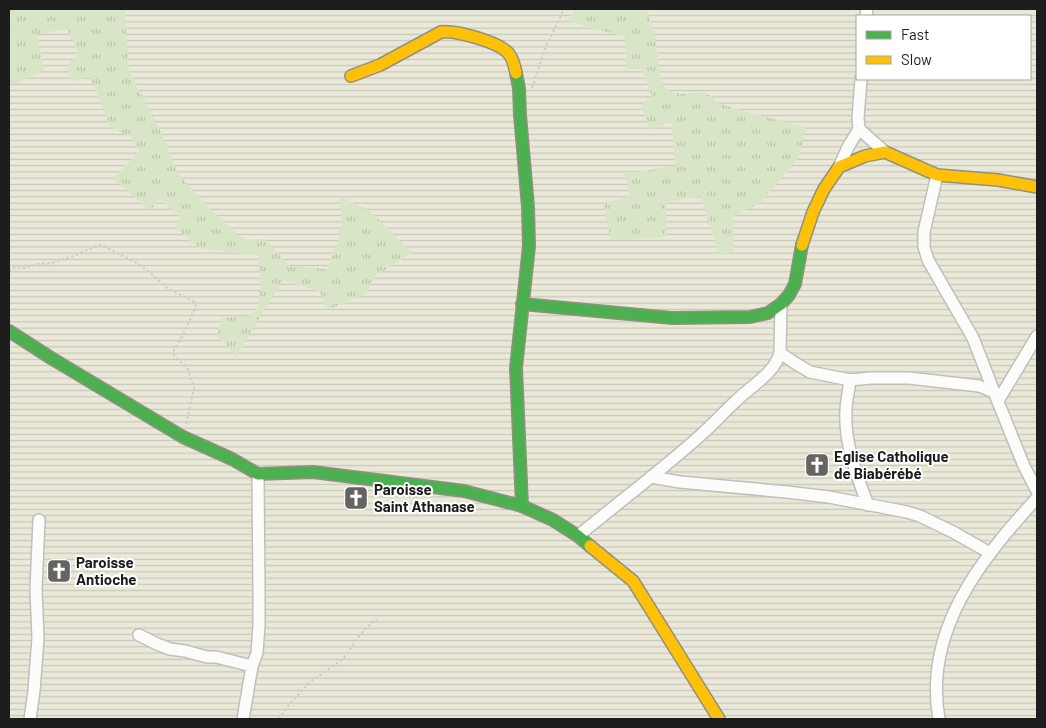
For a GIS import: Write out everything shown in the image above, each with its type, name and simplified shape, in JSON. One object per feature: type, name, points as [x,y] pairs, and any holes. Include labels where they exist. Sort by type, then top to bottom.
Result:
[{"type":"street","points":[[350,76],[380,65],[440,32],[448,31],[486,40],[499,47],[509,54],[516,71],[528,207],[529,246],[516,368],[522,506]]},
{"type":"street","points":[[522,304],[672,318],[750,317],[768,313],[781,304],[796,284],[803,241],[813,212],[824,189],[859,129],[861,80]]},
{"type":"street","points":[[859,129],[886,152],[937,175],[998,180],[1037,187]]},
{"type":"street","points":[[839,166],[866,156],[886,152]]},
{"type":"street","points":[[937,175],[924,232],[924,247],[928,260],[973,338],[1009,432],[1037,491]]},
{"type":"street","points":[[578,536],[700,435],[774,366],[780,353],[781,304]]},
{"type":"street","points":[[9,331],[183,437],[232,459],[258,474],[313,472],[464,490],[522,506],[553,520],[578,536],[632,581],[678,650],[719,719]]},
{"type":"street","points":[[996,397],[1037,336]]},
{"type":"street","points":[[780,353],[810,372],[850,380],[909,378],[979,386],[996,397]]},
{"type":"street","points":[[850,380],[846,412],[848,434],[854,464],[868,505]]},
{"type":"street","points":[[243,719],[252,666],[257,653],[259,617],[258,474]]},
{"type":"street","points":[[651,477],[680,482],[829,497],[907,512],[920,516],[953,532],[990,553]]},
{"type":"street","points":[[939,719],[936,682],[939,658],[946,630],[960,600],[982,564],[1037,498]]},
{"type":"street","points":[[30,719],[38,638],[36,590],[39,520]]},
{"type":"street","points":[[139,635],[170,649],[207,657],[216,657],[252,666]]},
{"type":"path","points":[[530,91],[545,49],[564,9]]},
{"type":"path","points":[[9,272],[15,267],[24,268],[52,263],[102,245],[135,262],[146,269],[167,288],[194,302],[196,306],[174,350],[176,358],[187,367],[194,388],[183,437]]},
{"type":"path","points":[[279,719],[310,683],[344,658],[356,640],[377,619]]},
{"type":"shaded area","points":[[9,9],[1037,9],[1037,719],[9,719]]},
{"type":"green space","points":[[9,9],[125,9],[129,71],[162,134],[178,173],[203,202],[245,240],[264,239],[290,266],[327,269],[338,241],[342,221],[339,196],[370,211],[412,253],[375,276],[366,294],[327,310],[320,292],[283,280],[236,356],[217,336],[222,318],[249,316],[257,308],[260,290],[258,256],[199,248],[175,228],[180,216],[159,199],[150,211],[113,178],[140,151],[131,137],[111,127],[90,77],[72,81],[67,65],[79,54],[67,29],[37,34],[44,70],[16,84],[9,83]]},
{"type":"green space","points":[[575,9],[646,9],[654,30],[661,79],[665,89],[680,94],[705,92],[720,104],[806,128],[799,157],[761,202],[733,217],[734,251],[719,255],[701,196],[666,202],[666,237],[611,240],[603,204],[630,196],[624,174],[675,166],[672,122],[649,130],[641,105],[652,96],[642,69],[626,69],[625,36],[567,21]]},
{"type":"traffic: fast","points":[[516,73],[519,88],[528,207],[529,246],[516,368],[522,506]]},
{"type":"traffic: fast","points":[[522,304],[672,318],[750,317],[768,313],[781,304],[789,295],[795,284],[802,245]]},
{"type":"traffic: fast","points":[[9,331],[183,437],[232,459],[258,474],[313,472],[464,491],[522,506],[553,520],[590,546]]},
{"type":"traffic: slow","points":[[351,76],[380,65],[441,32],[456,33],[497,45],[512,58],[516,73]]},
{"type":"traffic: slow","points":[[802,245],[813,212],[824,189],[839,167],[865,156],[885,152],[937,175],[998,180],[1037,187]]},
{"type":"traffic: slow","points":[[590,546],[633,581],[719,719]]},
{"type":"place","name":"Eglise Catholique de Biabérébé","points":[[817,465]]},
{"type":"place","name":"Paroisse Saint Athanase","points":[[356,498]]},
{"type":"place","name":"Paroisse Antioche","points":[[59,571]]}]
